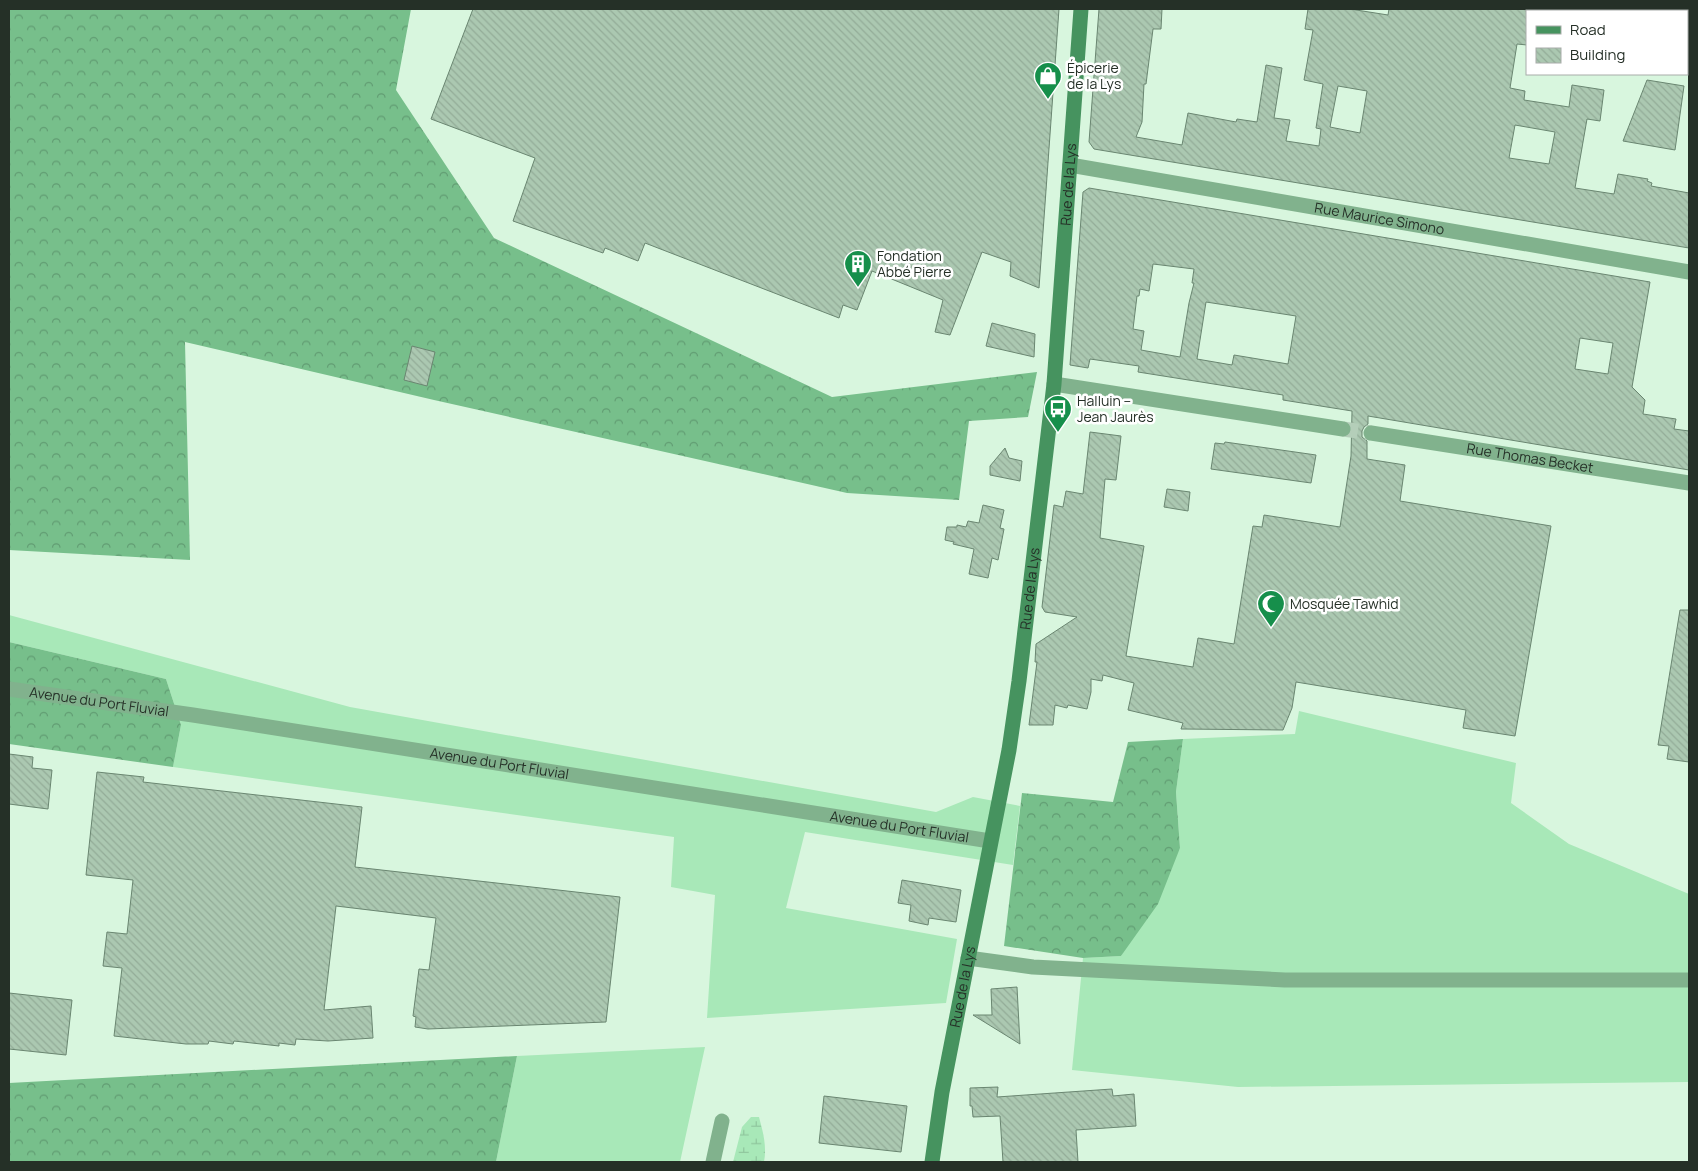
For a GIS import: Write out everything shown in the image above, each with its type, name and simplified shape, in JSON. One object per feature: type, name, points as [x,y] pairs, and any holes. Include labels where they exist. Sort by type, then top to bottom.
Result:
[{"type":"main road","name":"Rue de la Lys","points":[[932,1162],[939,1110],[1009,750],[1019,681],[1054,384],[1081,9]]},
{"type":"street","points":[[1679,9],[1689,10]]},
{"type":"street","name":"Rue Maurice Simono","points":[[1070,165],[1689,272]]},
{"type":"street","points":[[1054,384],[1343,429]]},
{"type":"street","name":"Rue Thomas Becket","points":[[1371,433],[1689,482]]},
{"type":"street","name":"Avenue du Port Fluvial","points":[[9,689],[193,715],[990,841]]},
{"type":"street","points":[[968,958],[1033,967],[1285,980],[1689,980]]},
{"type":"street","points":[[713,1162],[722,1122]]},
{"type":"green space","points":[[9,9],[411,9],[396,90],[494,238],[832,397],[1037,372],[1028,417],[969,421],[959,500],[847,493],[185,342],[190,560],[9,550]]},
{"type":"green space","points":[[9,615],[350,707],[936,812],[973,797],[1020,806],[1013,865],[805,832],[786,908],[957,939],[946,1003],[707,1018],[715,895],[671,887],[674,837],[173,767],[181,725],[166,679],[9,642]]},
{"type":"green space","points":[[9,642],[166,679],[181,725],[173,767],[9,744]]},
{"type":"green space","points":[[1299,711],[1516,763],[1511,803],[1569,844],[1689,894],[1689,1082],[1238,1087],[1072,1070],[1083,958],[1121,956],[1180,848],[1176,792],[1183,739],[1295,734]]},
{"type":"green space","points":[[1183,739],[1176,792],[1180,848],[1158,904],[1121,956],[1083,958],[1004,946],[1022,793],[1113,802],[1128,742]]},
{"type":"green space","points":[[705,1047],[680,1162],[496,1162],[517,1056]]},
{"type":"green space","points":[[517,1056],[496,1162],[9,1162],[9,1083]]},
{"type":"green space","points":[[751,1117],[759,1117],[765,1145],[764,1162],[733,1162],[742,1127]]},
{"type":"building","points":[[473,9],[1059,9],[1039,288],[1010,276],[1011,262],[982,252],[950,335],[935,332],[943,300],[872,271],[857,310],[843,305],[839,318],[645,243],[638,261],[605,248],[603,253],[513,221],[535,158],[431,119]]},
{"type":"building","points":[[1099,9],[1162,9],[1161,29],[1153,29],[1146,84],[1144,84],[1142,122],[1136,137],[1182,145],[1188,113],[1236,122],[1237,119],[1257,122],[1266,65],[1282,68],[1274,118],[1290,120],[1286,141],[1319,146],[1321,129],[1316,128],[1323,84],[1304,80],[1313,30],[1305,29],[1308,9],[1350,9],[1388,15],[1389,9],[1527,9],[1526,45],[1517,44],[1510,88],[1525,91],[1524,100],[1569,107],[1572,85],[1604,90],[1600,121],[1587,119],[1575,188],[1614,194],[1618,174],[1648,179],[1647,181],[1652,183],[1651,186],[1689,193],[1689,248],[1094,149],[1089,142]],"holes":[[[1338,86],[1367,91],[1360,133],[1330,127]],[[1515,125],[1555,132],[1549,164],[1509,158]]]},
{"type":"building","points":[[1647,80],[1684,86],[1675,150],[1623,141]]},
{"type":"building","points":[[1089,188],[1650,282],[1632,387],[1645,400],[1643,414],[1676,419],[1674,429],[1689,431],[1689,470],[1368,416],[1368,424],[1362,431],[1362,437],[1367,441],[1367,459],[1405,465],[1400,501],[1551,526],[1515,736],[1463,728],[1466,710],[1296,682],[1292,708],[1283,730],[1181,729],[1183,723],[1128,710],[1134,683],[1103,675],[1102,681],[1091,679],[1091,692],[1087,709],[1068,705],[1067,708],[1055,705],[1053,725],[1029,725],[1037,662],[1035,662],[1036,644],[1077,617],[1045,612],[1042,607],[1054,505],[1063,507],[1066,491],[1083,494],[1090,432],[1121,436],[1116,480],[1105,479],[1100,538],[1144,546],[1126,656],[1193,667],[1198,638],[1234,644],[1253,526],[1262,527],[1264,515],[1340,527],[1351,456],[1352,411],[1283,400],[1283,395],[1138,372],[1139,366],[1090,359],[1088,368],[1070,365],[1083,192]],"holes":[[[1153,264],[1194,269],[1192,283],[1194,283],[1180,357],[1141,350],[1144,331],[1133,329],[1137,296],[1139,296],[1140,289],[1149,291]],[[1206,302],[1296,316],[1288,364],[1234,355],[1232,365],[1197,359]],[[1580,338],[1613,343],[1608,374],[1575,369]]]},
{"type":"building","points":[[992,323],[1035,334],[1034,357],[986,346]]},
{"type":"building","points":[[412,346],[435,352],[427,386],[404,380]]},
{"type":"building","points":[[1225,442],[1316,455],[1311,483],[1211,469],[1215,443],[1224,444]]},
{"type":"building","points":[[1005,448],[1009,458],[1022,461],[1020,481],[990,475],[990,466]]},
{"type":"building","points":[[1167,489],[1190,492],[1188,511],[1164,507]]},
{"type":"building","points":[[983,505],[1004,510],[1000,528],[1004,529],[998,560],[992,558],[988,578],[969,574],[974,549],[945,540],[947,527],[957,527],[957,525],[966,527],[968,521],[979,523]]},
{"type":"building","points":[[1680,610],[1689,610],[1689,762],[1667,759],[1669,746],[1658,745]]},
{"type":"building","points":[[9,754],[33,757],[32,768],[52,770],[48,809],[9,804]]},
{"type":"building","points":[[97,772],[144,777],[143,782],[362,807],[355,867],[620,897],[606,1022],[428,1029],[415,1027],[416,1017],[413,1016],[419,969],[429,970],[436,918],[336,906],[324,1010],[371,1006],[373,1038],[328,1041],[296,1039],[295,1045],[279,1043],[279,1046],[234,1041],[233,1044],[209,1041],[208,1044],[186,1044],[114,1036],[122,968],[103,966],[107,932],[127,934],[133,880],[86,875]]},
{"type":"building","points":[[902,880],[961,890],[956,922],[929,918],[928,925],[909,921],[911,905],[898,903]]},
{"type":"building","points":[[1017,987],[1020,1044],[973,1015],[992,1015],[991,989]]},
{"type":"building","points":[[9,993],[72,1000],[66,1055],[9,1049]]},
{"type":"building","points":[[998,1087],[997,1097],[1112,1089],[1113,1096],[1134,1094],[1136,1126],[1076,1130],[1078,1162],[1003,1162],[1000,1116],[973,1117],[972,1106],[970,1106],[970,1088]]},
{"type":"building","points":[[824,1096],[907,1106],[901,1152],[819,1143]]},
{"type":"tunnel","points":[[1343,429],[1371,433]]},
{"type":"place","name":"Épicerie de la Lys","points":[[1048,100]]},
{"type":"place","name":"Fondation Abbé Pierre","points":[[858,288]]},
{"type":"place","name":"Halluin – Jean Jaurès","points":[[1058,433]]},
{"type":"place","name":"Mosquée Tawhid","points":[[1271,628]]}]
